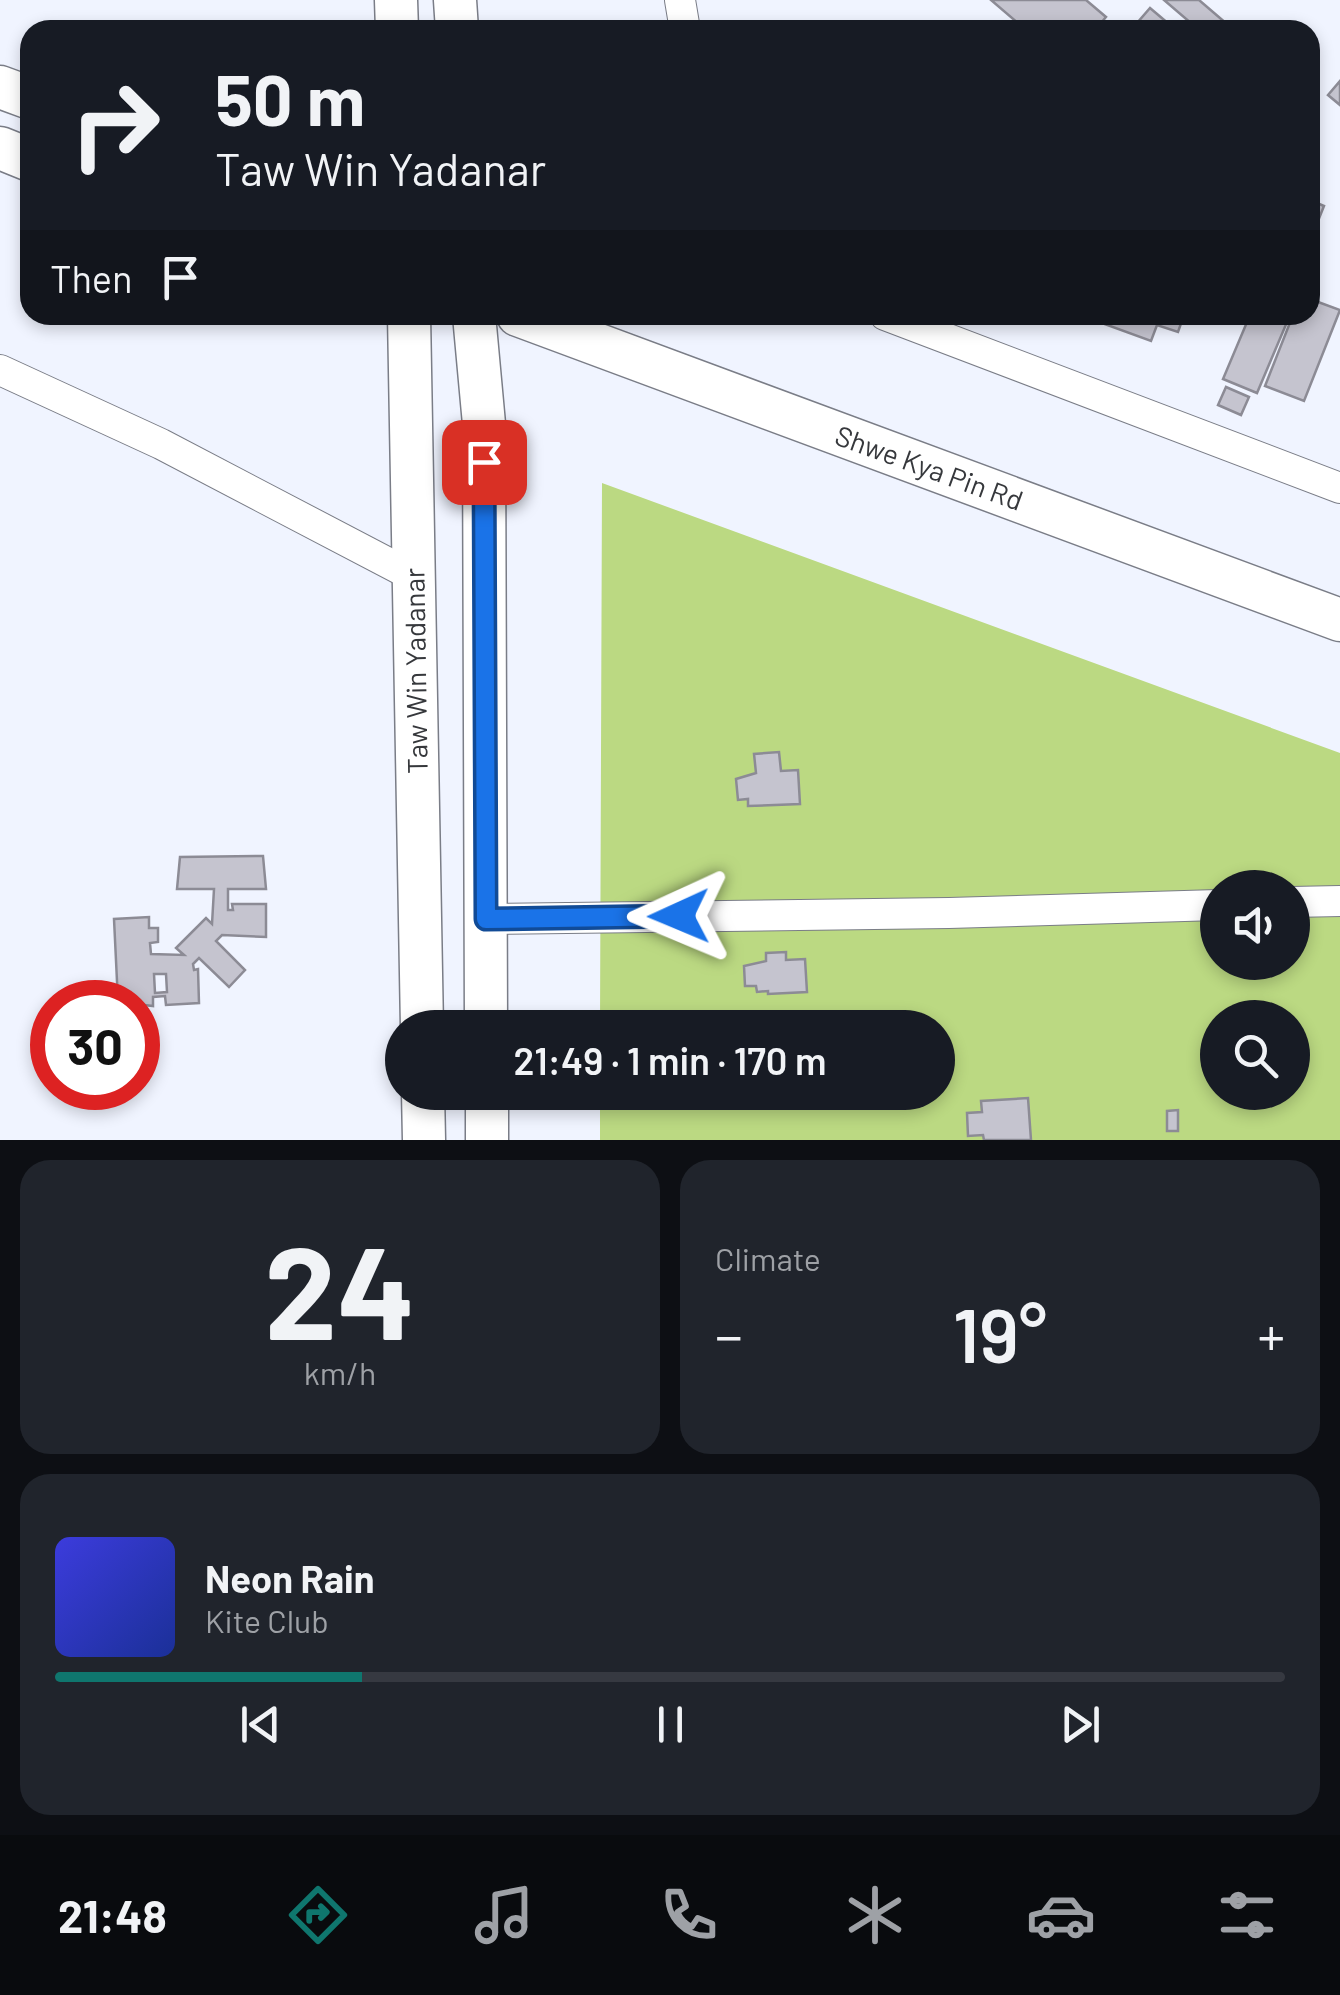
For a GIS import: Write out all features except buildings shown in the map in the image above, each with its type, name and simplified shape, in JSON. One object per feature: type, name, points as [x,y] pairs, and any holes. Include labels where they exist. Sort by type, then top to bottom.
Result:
[{"type":"main road","name":"Taw Win Yadanar","points":[[410,325],[422,1010]]},
{"type":"main road","points":[[466,325],[484,424],[486,1010]]},
{"type":"main road","name":"Shwe Kya Pin Rd","points":[[542,325],[1340,620]]},
{"type":"main road","points":[[423,1110],[424,1140]]},
{"type":"main road","points":[[487,1110],[487,1140]]},
{"type":"street","points":[[911,325],[1340,488]]},
{"type":"street","points":[[0,370],[160,444],[414,577]]},
{"type":"street","points":[[1310,902],[1340,901]]},
{"type":"street","points":[[486,919],[1200,906]]},
{"type":"green space","points":[[602,483],[1340,753],[1340,1140],[600,1140],[600,1110],[955,1110],[955,1010],[600,1010]]},
{"type":"route","points":[[484,462],[486,919],[679,916]]}]
